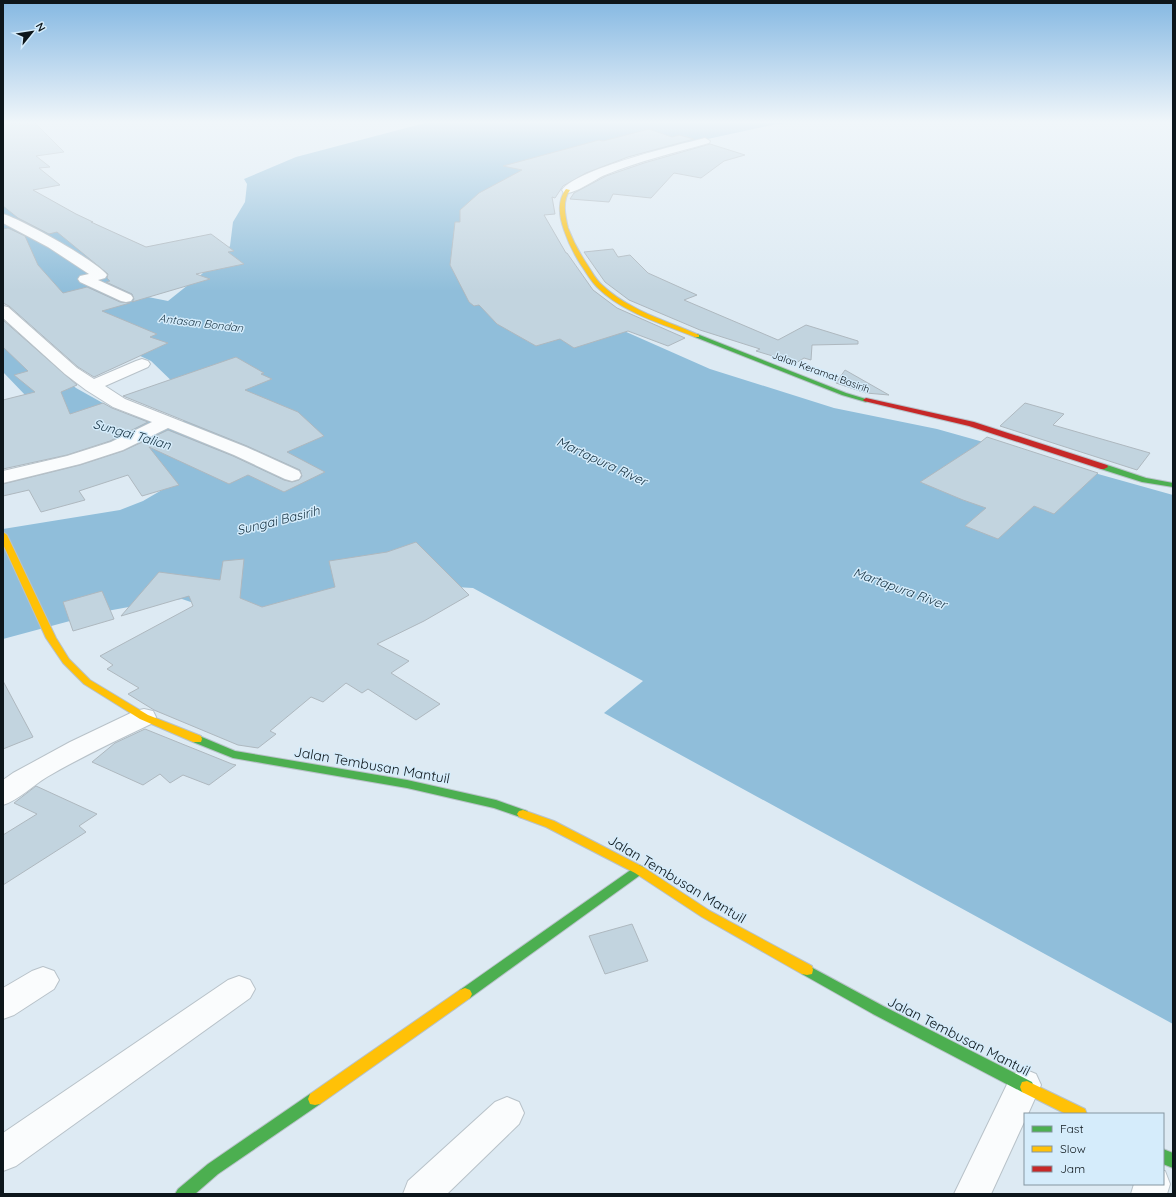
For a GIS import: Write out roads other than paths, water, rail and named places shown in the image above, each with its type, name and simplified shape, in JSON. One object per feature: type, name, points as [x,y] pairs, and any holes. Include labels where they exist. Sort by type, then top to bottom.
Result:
[{"type":"street","points":[[568,190],[587,179]]},
{"type":"street","name":"Jalan Keramat Basirih","points":[[568,190],[564,194],[562,200],[562,210],[567,231],[576,252],[599,286],[617,300],[640,312],[844,394],[876,403],[971,424],[1122,474],[1173,485]]},
{"type":"street","points":[[3,218],[30,230],[78,258],[100,275],[85,280],[126,298]]},
{"type":"street","points":[[3,310],[71,371],[119,403],[240,451],[292,474]]},
{"type":"street","points":[[92,386],[142,364]]},
{"type":"street","points":[[3,477],[73,460],[116,446],[167,422]]},
{"type":"street","name":"Jalan Tembusan Mantuil","points":[[3,535],[51,638],[66,661],[88,682],[144,717],[233,754],[407,784],[496,804],[550,824],[639,870],[706,914],[878,1010],[1078,1113]]},
{"type":"street","points":[[3,795],[10,788],[40,769],[77,749],[144,717]]},
{"type":"street","points":[[183,1194],[213,1169],[320,1097],[639,870]]},
{"type":"street","points":[[3,1005],[43,980]]},
{"type":"street","points":[[3,1154],[239,989]]},
{"type":"street","points":[[972,1194],[1024,1085]]},
{"type":"street","points":[[421,1194],[507,1113]]},
{"type":"street","points":[[1164,1156],[1173,1161]]},
{"type":"water","points":[[244,179],[562,179],[546,187],[537,207],[564,284],[624,331],[710,369],[834,408],[937,429],[1173,495],[1173,1024],[604,713],[643,681],[473,588],[438,586],[342,621],[211,609],[182,599],[107,611],[3,639],[3,529],[120,510],[143,501],[167,487],[154,459],[70,430],[27,397],[3,372],[3,322],[76,388],[117,411],[167,426],[177,426],[191,415],[180,389],[151,361],[3,292],[3,185],[75,241],[114,280],[143,296],[168,301],[213,265],[230,246],[233,222],[245,202],[247,184]]},
{"type":"water label","name":"Antasan Bondan","points":[[201,323]]},
{"type":"water label","name":"Sungai Talian","points":[[132,434]]},
{"type":"water label","name":"Martapura River","points":[[602,461]]},
{"type":"water label","name":"Sungai Basirih","points":[[278,520]]},
{"type":"water label","name":"Martapura River","points":[[900,588]]}]
